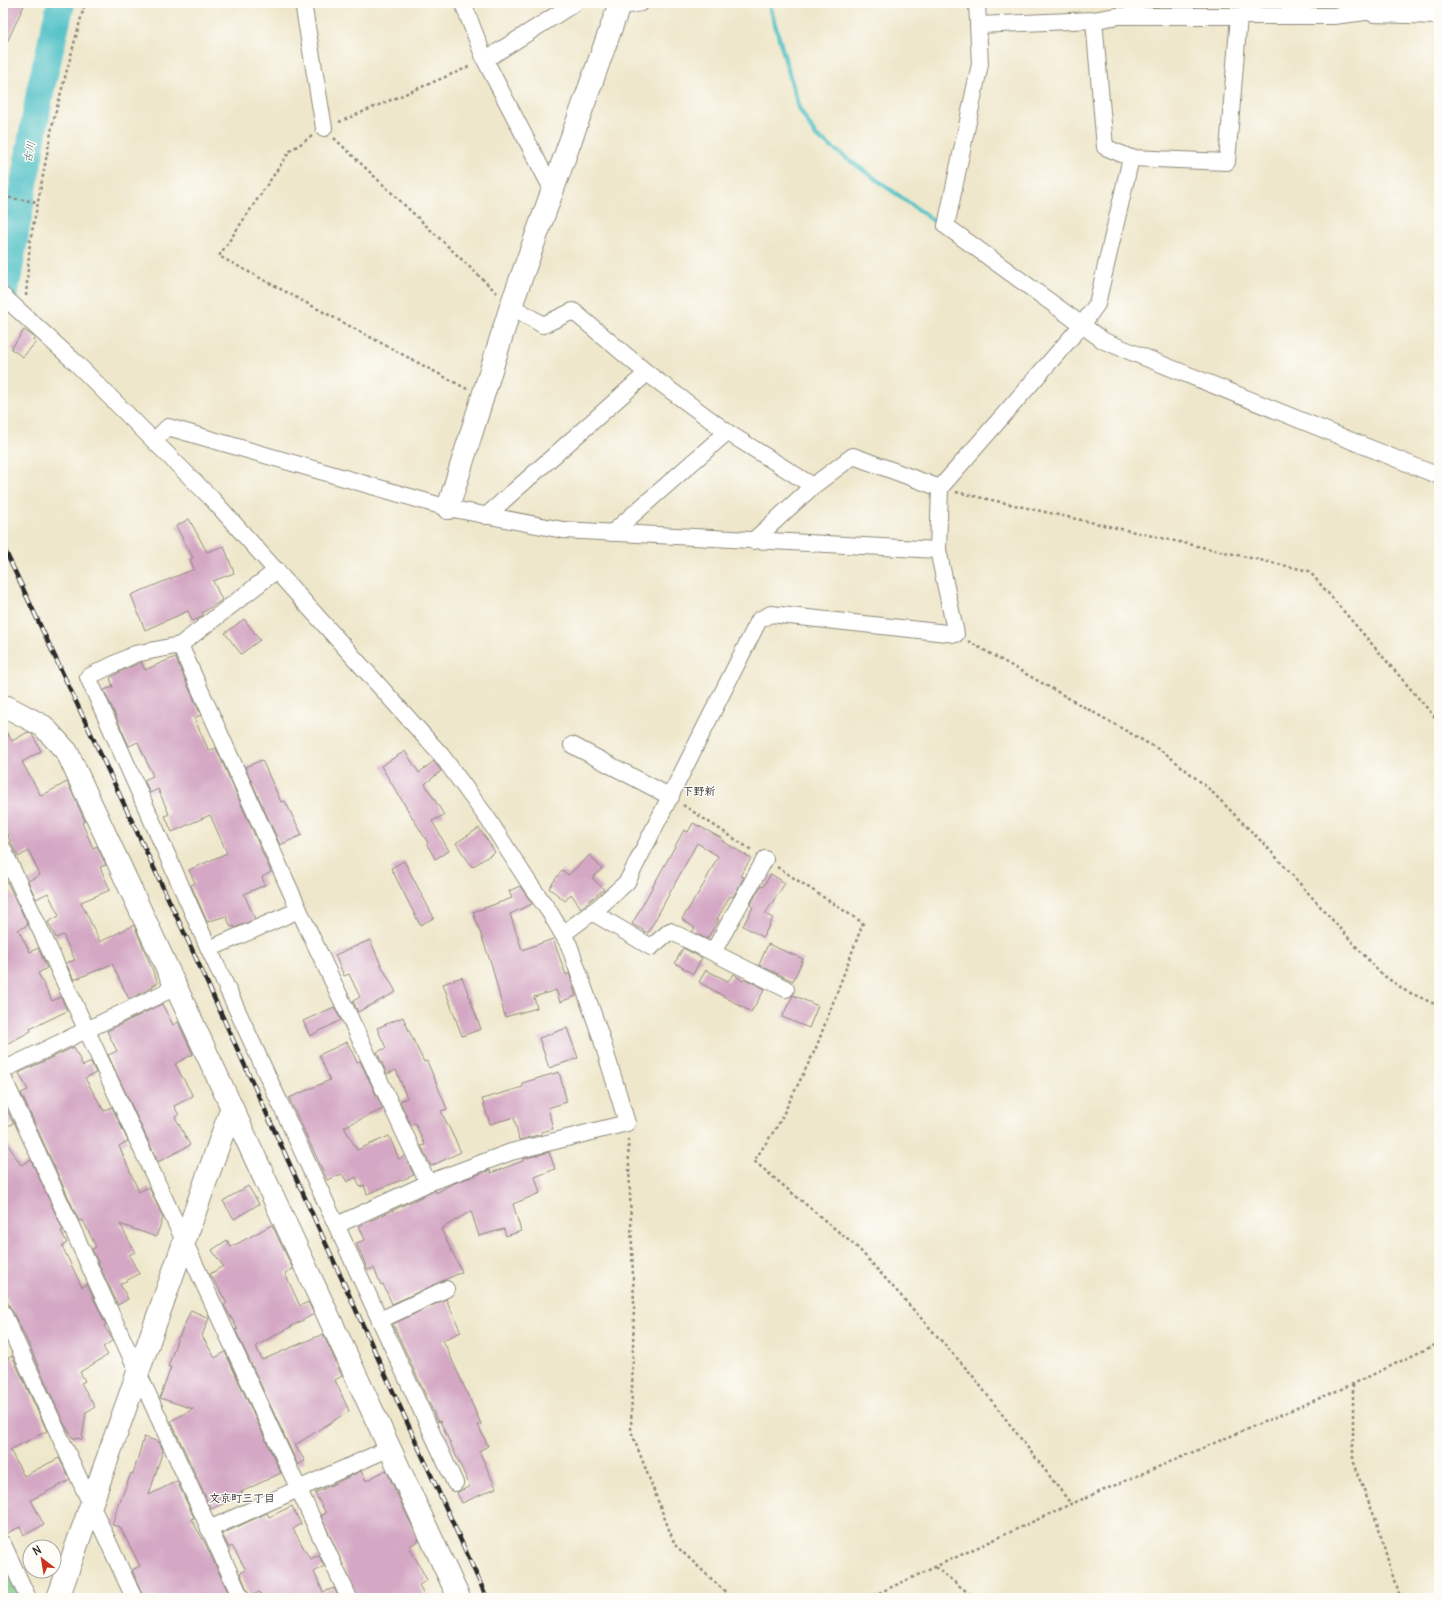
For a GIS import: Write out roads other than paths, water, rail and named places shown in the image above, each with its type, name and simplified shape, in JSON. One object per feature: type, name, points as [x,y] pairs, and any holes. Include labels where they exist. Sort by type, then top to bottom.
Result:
[{"type":"street","points":[[303,3],[324,128]]},
{"type":"street","points":[[463,3],[485,60],[552,189]]},
{"type":"street","points":[[485,60],[575,3]]},
{"type":"street","points":[[448,508],[510,306],[618,4],[641,3]]},
{"type":"street","points":[[977,3],[980,64],[946,226],[1104,341],[1439,476]]},
{"type":"street","points":[[978,25],[1094,20],[1118,10],[1239,16],[1334,16],[1367,7],[1439,13]]},
{"type":"street","points":[[1094,20],[1105,147],[1131,158],[1227,162],[1239,16]]},
{"type":"street","points":[[563,934],[628,882],[759,620],[771,614],[956,634],[938,550],[940,488],[1082,325],[1098,304],[1131,158]]},
{"type":"street","points":[[3,296],[76,362],[213,500],[442,756],[488,819],[569,945],[601,1037],[627,1123],[512,1152],[428,1183],[337,1225]]},
{"type":"street","points":[[510,306],[543,325],[573,311],[647,373],[727,432],[813,486]]},
{"type":"street","points":[[486,516],[647,373]]},
{"type":"street","points":[[154,441],[168,427],[448,508],[563,530],[938,550]]},
{"type":"street","points":[[612,533],[727,432]]},
{"type":"street","points":[[753,541],[813,486],[852,456],[940,488]]},
{"type":"street","points":[[277,570],[180,645],[135,654],[88,677],[209,949],[455,1483]]},
{"type":"street","points":[[180,645],[299,910],[428,1183]]},
{"type":"street","points":[[3,707],[7,707],[43,726],[67,752],[459,1598]]},
{"type":"street","points":[[572,745],[671,797]]},
{"type":"street","points":[[3,849],[349,1598]]},
{"type":"street","points":[[713,952],[765,859]]},
{"type":"street","points":[[209,949],[299,910]]},
{"type":"street","points":[[592,912],[651,947],[670,931],[786,989]]},
{"type":"street","points":[[3,1070],[176,987]]},
{"type":"street","points":[[3,1077],[241,1598]]},
{"type":"street","points":[[58,1598],[232,1107]]},
{"type":"street","points":[[380,1320],[446,1289]]},
{"type":"street","points":[[3,1313],[134,1598]]},
{"type":"street","points":[[209,1529],[390,1448]]},
{"type":"street","points":[[3,1544],[28,1598]]},
{"type":"waterway","name":"古川","points":[[3,302],[41,87],[61,3]]},
{"type":"waterway","points":[[769,3],[799,108],[816,136],[934,221]]},
{"type":"railway","points":[[3,546],[190,945],[487,1598]]},
{"type":"district","name":"下野新","points":[[699,791]]},
{"type":"district","name":"文京町三丁目","points":[[242,1498]]}]
